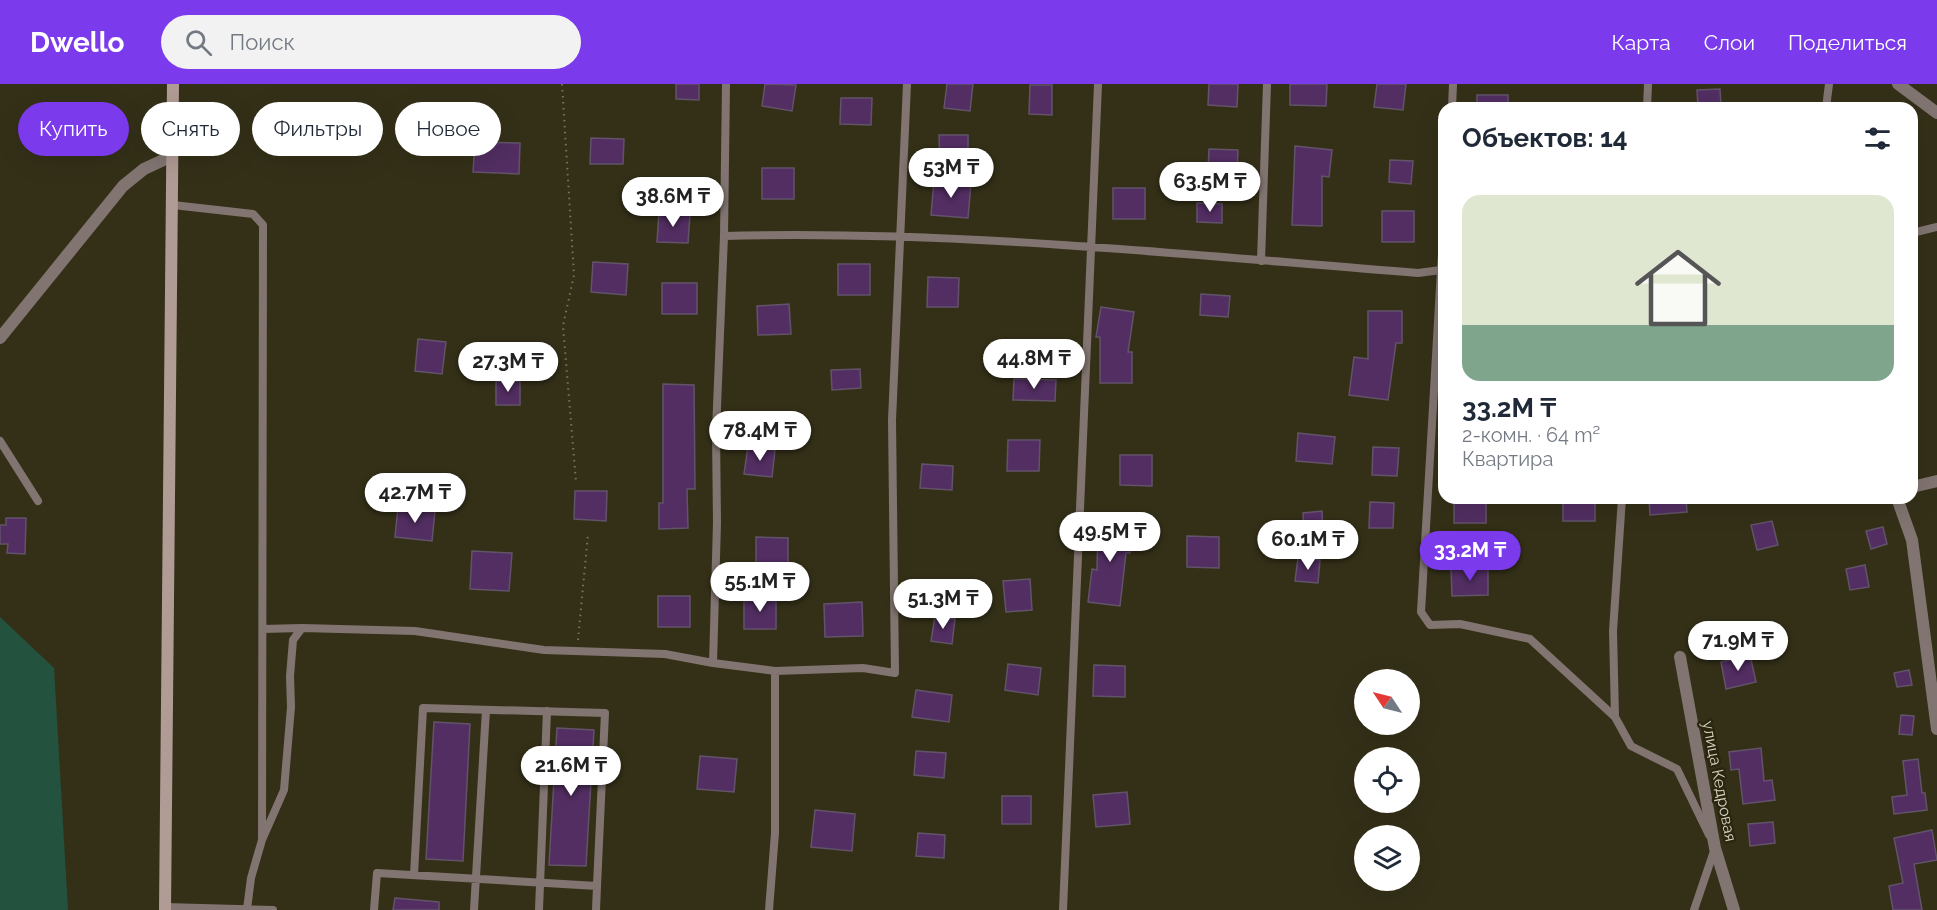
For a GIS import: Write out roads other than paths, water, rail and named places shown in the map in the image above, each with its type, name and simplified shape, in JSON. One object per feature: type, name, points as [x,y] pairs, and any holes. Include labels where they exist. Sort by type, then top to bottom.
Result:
[{"type":"main road","points":[[173,84],[173,102]]},
{"type":"main road","points":[[165,908],[172,156]]},
{"type":"street","points":[[1898,84],[1937,114]]},
{"type":"street","points":[[0,338],[123,186],[144,170],[172,156]]},
{"type":"street","points":[[1918,486],[1937,481]]},
{"type":"street","points":[[1898,504],[1912,540],[1936,721]]},
{"type":"street","name":"улица Кедровая","points":[[1680,657],[1715,848],[1734,910]]},
{"type":"lane","points":[[713,663],[717,523],[716,431],[724,236],[726,84]]},
{"type":"lane","points":[[263,629],[415,631],[544,650],[665,654],[775,671],[863,668],[895,673],[892,420],[907,84]]},
{"type":"lane","points":[[1063,910],[1098,84]]},
{"type":"lane","points":[[1261,261],[1267,84]]},
{"type":"lane","points":[[1452,102],[1453,84]]},
{"type":"lane","points":[[1647,102],[1648,84]]},
{"type":"lane","points":[[1827,102],[1829,84]]},
{"type":"lane","points":[[173,205],[253,214],[263,225],[262,840]]},
{"type":"lane","points":[[1918,232],[1936,227]]},
{"type":"lane","points":[[724,236],[901,236],[1091,247],[1418,273],[1438,271]]},
{"type":"lane","points":[[1438,348],[1421,612],[1430,625],[1460,624],[1530,639],[1615,717],[1631,746],[1677,769],[1715,848],[1694,910]]},
{"type":"lane","points":[[0,441],[38,501]]},
{"type":"lane","points":[[1615,717],[1613,631],[1622,504]]},
{"type":"lane","points":[[247,909],[251,878],[262,840],[284,790],[291,707],[290,676],[293,640],[302,628]]},
{"type":"lane","points":[[769,910],[775,833],[775,671]]},
{"type":"lane","points":[[414,875],[423,708],[605,713],[596,910]]},
{"type":"lane","points":[[474,910],[486,710]]},
{"type":"lane","points":[[539,910],[547,711]]},
{"type":"lane","points":[[374,910],[377,873],[597,886]]},
{"type":"lane","points":[[165,908],[272,910]]}]
